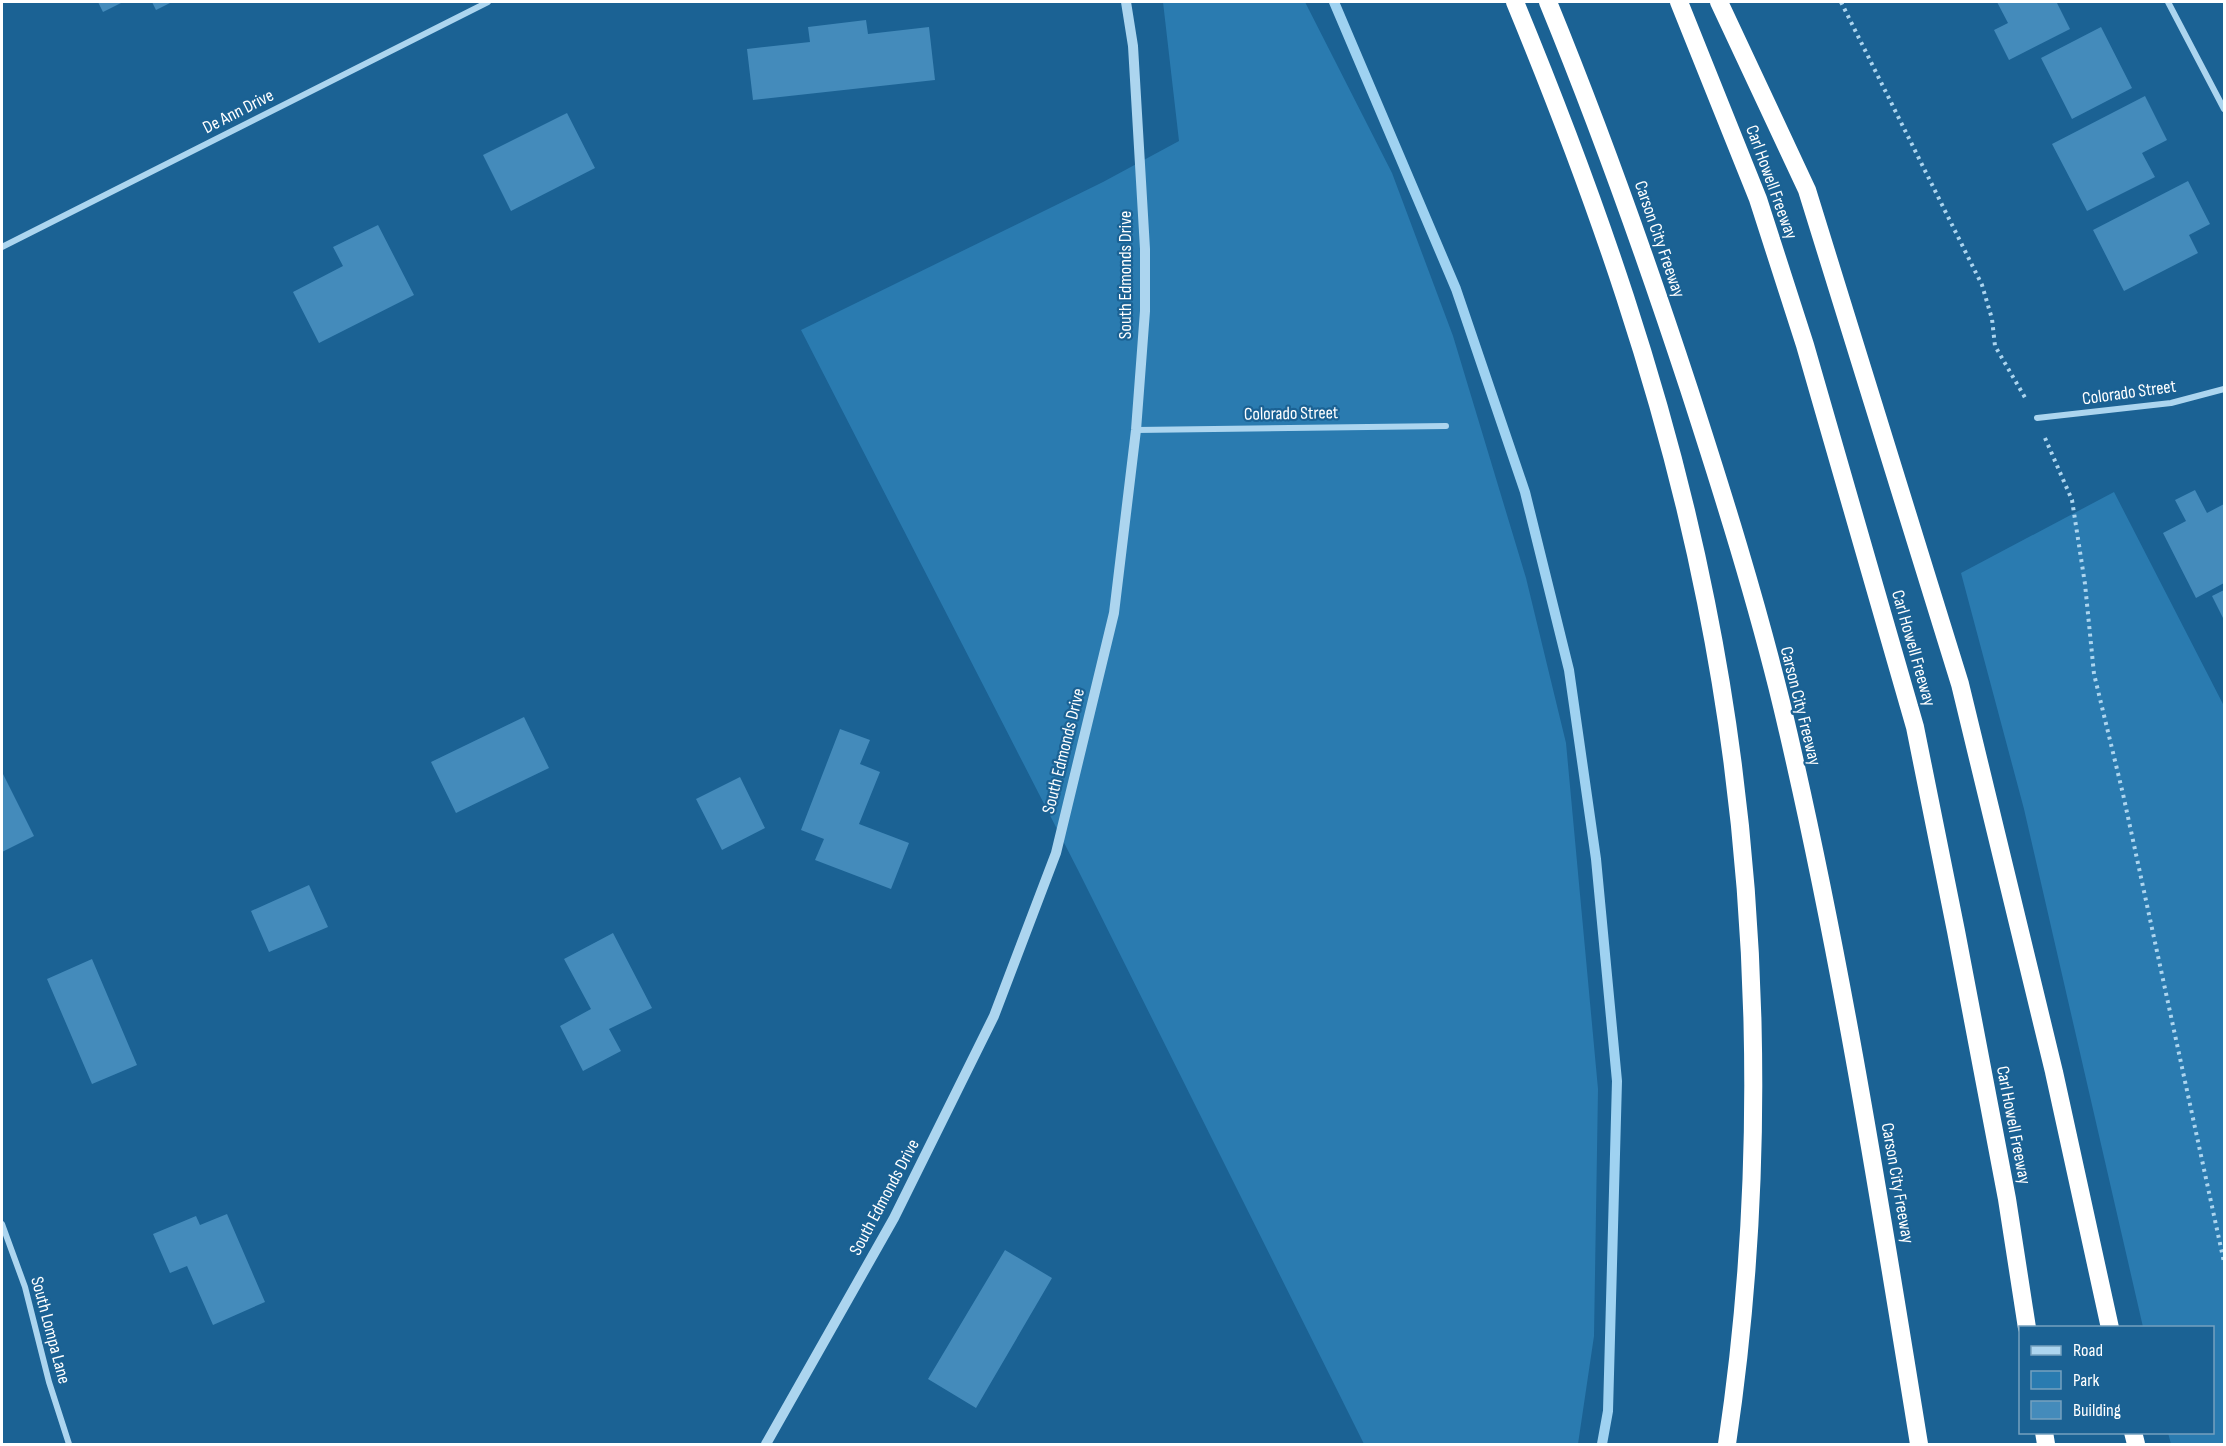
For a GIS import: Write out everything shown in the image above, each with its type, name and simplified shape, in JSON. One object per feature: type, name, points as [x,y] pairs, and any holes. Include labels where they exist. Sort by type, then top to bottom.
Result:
[{"type":"highway","points":[[1515,2],[1593,201],[1650,378],[1696,556],[1719,667],[1742,848],[1752,1097],[1745,1277],[1727,1444]]},
{"type":"highway","name":"Carson City Freeway","points":[[1548,2],[1600,132],[1655,284],[1727,505],[1781,704],[1833,941],[1875,1171],[1919,1444]]},
{"type":"highway","name":"Carl Howell Freeway","points":[[1678,2],[1758,199],[1805,345],[1915,727],[2007,1199],[2027,1326]]},
{"type":"highway","points":[[1719,2],[1807,190],[1960,684],[2054,1072],[2110,1326]]},
{"type":"street","name":"De Ann Drive","points":[[2,247],[488,2]]},
{"type":"street","name":"South Edmonds Drive","points":[[766,1444],[894,1218],[994,1016],[1056,853],[1114,613],[1136,430],[1145,311],[1144,249],[1133,46],[1126,2]]},
{"type":"street","points":[[2168,2],[2224,109]]},
{"type":"street","name":"Colorado Street","points":[[2037,418],[2171,403],[2224,389]]},
{"type":"street","name":"Colorado Street","points":[[1136,430],[1446,426]]},
{"type":"street","name":"South Lompa Lane","points":[[2,1224],[25,1287],[49,1382],[69,1444]]},
{"type":"path","points":[[1841,2],[1982,285],[1992,319],[1995,346],[2037,418],[2072,500],[2085,584],[2094,674],[2123,794],[2224,1262]]},
{"type":"green space","points":[[1163,2],[1305,2],[1392,173],[1453,336],[1526,578],[1566,743],[1598,1089],[1594,1336],[1578,1444],[1364,1444],[1078,870],[801,330],[1103,182],[1179,141]]},
{"type":"green space","points":[[2114,492],[2224,706],[2224,1444],[2171,1444],[2168,1434],[2214,1434],[2214,1326],[2143,1326],[2024,809],[1961,573]]},
{"type":"building","points":[[98,2],[123,2],[103,12]]},
{"type":"building","points":[[152,2],[172,2],[156,10]]},
{"type":"building","points":[[1997,2],[2060,2],[2057,3],[2070,29],[2009,60],[1994,30],[2008,23]]},
{"type":"building","points":[[866,20],[868,34],[929,27],[935,80],[753,100],[747,49],[810,42],[808,27]]},
{"type":"building","points":[[2101,27],[2132,88],[2072,119],[2041,58]]},
{"type":"building","points":[[2145,96],[2167,140],[2142,153],[2155,177],[2087,211],[2052,144]]},
{"type":"building","points":[[567,113],[595,168],[511,211],[483,155]]},
{"type":"building","points":[[2188,181],[2210,224],[2189,235],[2198,253],[2124,291],[2093,230]]},
{"type":"building","points":[[378,225],[414,295],[319,343],[293,292],[343,266],[333,247]]},
{"type":"building","points":[[2195,490],[2207,513],[2224,504],[2224,583],[2196,598],[2163,533],[2186,521],[2175,500]]},
{"type":"building","points":[[2224,590],[2224,620],[2212,596]]},
{"type":"building","points":[[524,717],[549,768],[456,813],[431,762]]},
{"type":"building","points":[[840,729],[870,740],[860,764],[880,772],[859,824],[909,843],[891,889],[815,860],[824,839],[801,830]]},
{"type":"building","points":[[2,772],[34,836],[2,852]]},
{"type":"building","points":[[740,777],[765,828],[722,850],[696,799]]},
{"type":"building","points":[[309,885],[328,927],[269,952],[251,911]]},
{"type":"building","points":[[613,933],[652,1008],[609,1029],[621,1051],[583,1071],[560,1026],[591,1009],[564,959]]},
{"type":"building","points":[[92,959],[137,1065],[92,1084],[47,979]]},
{"type":"building","points":[[227,1214],[265,1302],[213,1325],[187,1266],[170,1273],[153,1234],[196,1216],[200,1225]]},
{"type":"building","points":[[1005,1250],[1052,1278],[976,1408],[928,1379]]},
{"type":"waterway","points":[[1334,2],[1456,289],[1525,492],[1569,670],[1596,859],[1617,1081],[1608,1411],[1602,1444]]}]
